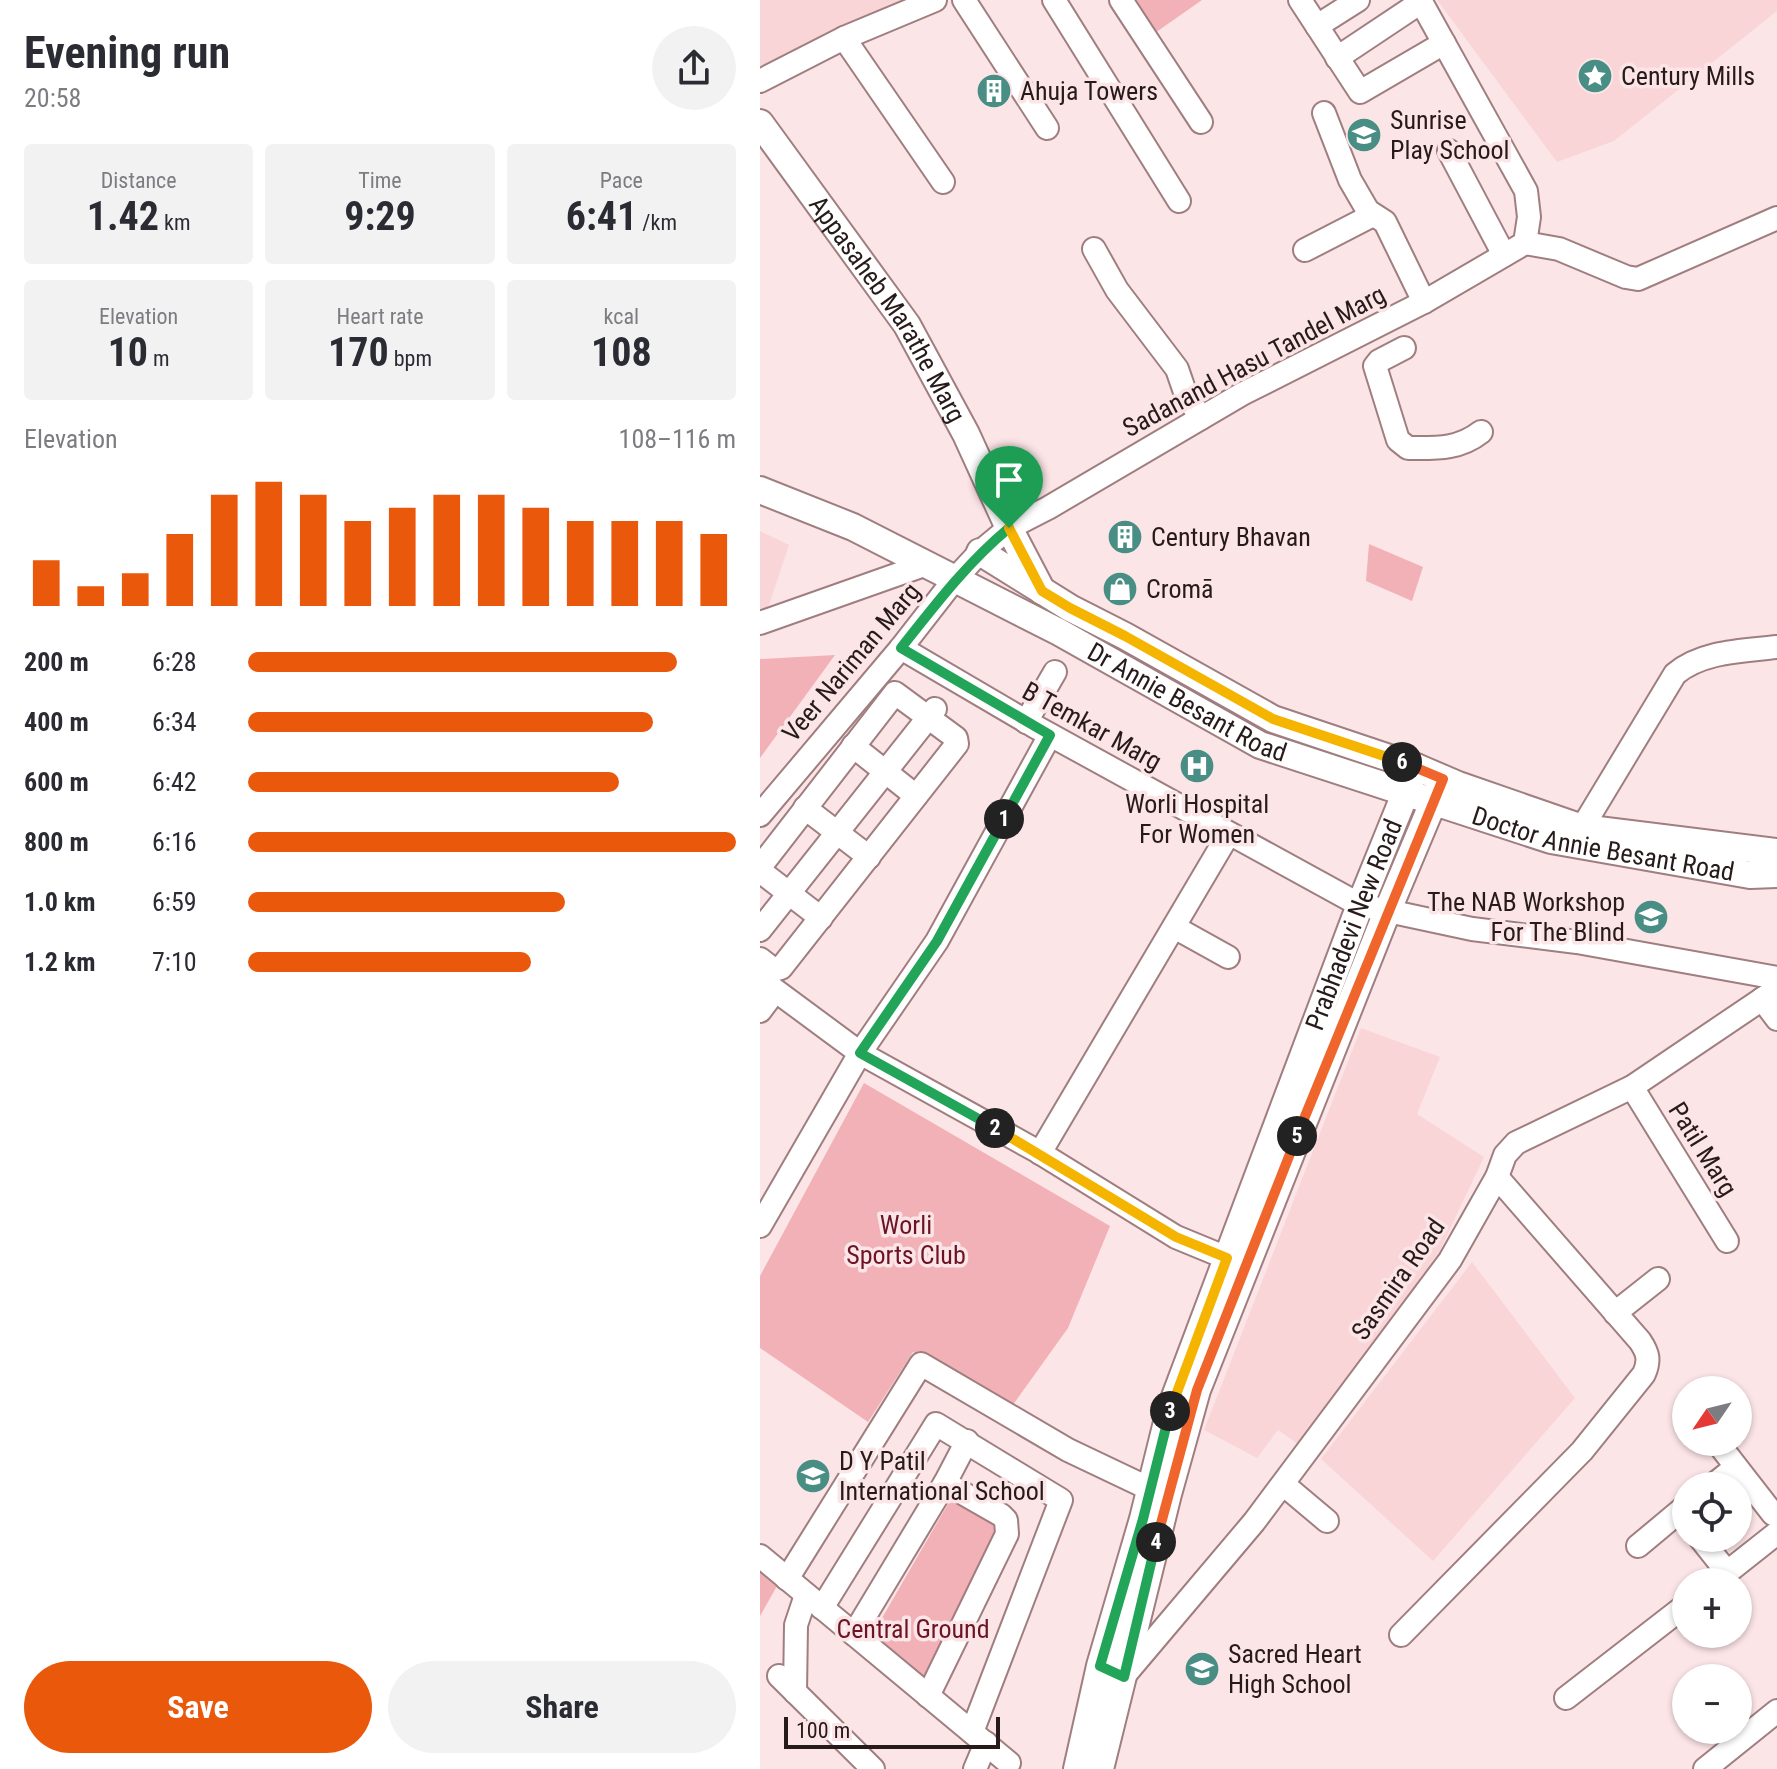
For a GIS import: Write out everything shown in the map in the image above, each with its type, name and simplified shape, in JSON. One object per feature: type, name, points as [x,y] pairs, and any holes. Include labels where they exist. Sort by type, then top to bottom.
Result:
[{"type":"main road","name":"Appasaheb Marathe Marg","points":[[760,123],[907,325],[966,434],[1042,591]]},
{"type":"main road","name":"Dr Annie Besant Road","points":[[760,490],[853,527],[927,564],[1059,632],[1260,745],[1404,793],[1438,791]]},
{"type":"main road","name":"Dr Annie Besant Road","points":[[980,552],[1042,591],[1273,719],[1416,767],[1438,791]]},
{"type":"main road","name":"Prabhadevi New Road","points":[[1100,1769],[1112,1672],[1150,1489],[1170,1410],[1360,905],[1416,767]]},
{"type":"main road","name":"Prabhadevi New Road","points":[[1077,1769],[1112,1672],[1197,1390],[1438,791]]},
{"type":"main road","name":"Doctor Annie Besant Road","points":[[1438,791],[1582,828],[1777,852]]},
{"type":"main road","name":"Doctor Annie Besant Road","points":[[1438,791],[1551,840],[1750,875],[1777,874]]},
{"type":"street","points":[[760,81],[844,38],[935,0]]},
{"type":"street","points":[[964,0],[1047,128]]},
{"type":"street","points":[[1054,0],[1179,201]]},
{"type":"street","points":[[1121,0],[1201,122]]},
{"type":"street","points":[[1300,0],[1357,90],[1364,92],[1444,43]]},
{"type":"street","points":[[1317,26],[1358,0]]},
{"type":"street","points":[[1337,58],[1420,1],[1526,191],[1529,217],[1525,243],[1559,249],[1638,279],[1777,218]]},
{"type":"street","points":[[844,38],[943,182]]},
{"type":"street","points":[[1324,113],[1350,180],[1368,211],[1385,222],[1424,302]]},
{"type":"street","points":[[1449,151],[1504,255]]},
{"type":"street","points":[[1305,250],[1373,215]]},
{"type":"street","name":"Sadanand Hasu Tandel Marg","points":[[980,552],[1009,528],[1242,394],[1424,302],[1525,243]]},
{"type":"street","points":[[1094,249],[1117,290],[1177,369],[1186,395],[1201,418]]},
{"type":"street","points":[[1114,309],[1170,384],[1186,395]]},
{"type":"street","points":[[1390,319],[1409,357],[1379,361],[1375,366],[1401,445],[1408,448],[1454,447],[1481,432]]},
{"type":"street","name":"Veer Nariman Marg","points":[[760,815],[980,552]]},
{"type":"street","points":[[760,623],[927,564]]},
{"type":"street","points":[[1582,828],[1675,674],[1688,663],[1705,657],[1777,647]]},
{"type":"street","name":"B Temkar Marg","points":[[901,648],[1026,722],[1360,905],[1472,929],[1577,942],[1777,978]]},
{"type":"street","points":[[1026,722],[1055,672]]},
{"type":"street","points":[[760,959],[774,970],[781,968],[821,918],[869,857],[957,744],[932,712],[895,693],[760,869],[821,918]]},
{"type":"street","points":[[760,930],[932,712]]},
{"type":"street","points":[[760,1226],[860,1053],[937,941],[1050,735]]},
{"type":"street","points":[[853,746],[916,796]]},
{"type":"street","points":[[805,808],[869,857]]},
{"type":"street","points":[[1040,1153],[1228,835]]},
{"type":"street","points":[[1174,927],[1228,957]]},
{"type":"street","points":[[760,1011],[768,985],[860,1053],[1040,1153],[1176,1237],[1227,1258]]},
{"type":"street","points":[[1769,994],[1777,1019]]},
{"type":"street","name":"Sasmira Road","points":[[1112,1672],[1254,1522],[1450,1260],[1497,1177],[1505,1155],[1516,1143],[1632,1087],[1769,994]]},
{"type":"street","name":"Patil Marg","points":[[1632,1087],[1727,1241]]},
{"type":"street","points":[[1401,1635],[1582,1451],[1644,1374],[1649,1363],[1647,1352],[1497,1177]]},
{"type":"street","points":[[1615,1313],[1658,1279]]},
{"type":"street","points":[[787,1579],[921,1364],[1087,1460],[1150,1489]]},
{"type":"street","points":[[795,1692],[796,1625],[936,1424],[1061,1500],[979,1738],[975,1769]]},
{"type":"street","points":[[854,1634],[967,1441]]},
{"type":"street","points":[[1728,1456],[1775,1524],[1730,1568]]},
{"type":"street","points":[[1730,1472],[1736,1467]]},
{"type":"street","points":[[928,1696],[1007,1534],[1006,1520],[1001,1515],[945,1483]]},
{"type":"street","points":[[1283,1484],[1327,1521]]},
{"type":"street","points":[[1638,1546],[1672,1522]]},
{"type":"street","points":[[760,1556],[1009,1763]]},
{"type":"street","points":[[1566,1698],[1672,1616]]},
{"type":"street","points":[[779,1676],[873,1769]]},
{"type":"street","points":[[1705,1769],[1777,1711]]},
{"type":"shaded area","points":[[760,0],[902,0],[760,67]]},
{"type":"shaded area","name":"Century Mills","points":[[1437,0],[1777,0],[1777,11],[1614,141],[1557,162]]},
{"type":"shaded area","points":[[760,531],[789,545],[765,617],[760,617]]},
{"type":"shaded area","points":[[1361,1028],[1440,1057],[1417,1114],[1484,1157],[1440,1250],[1302,1447],[1278,1430],[1257,1458],[1204,1430]]},
{"type":"shaded area","points":[[1472,1262],[1575,1398],[1433,1561],[1321,1459]]},
{"type":"green space","points":[[1114,0],[1202,0],[1142,42]]},
{"type":"green space","points":[[1369,544],[1423,567],[1412,601],[1366,581]]},
{"type":"green space","points":[[835,655],[760,758],[760,659]]},
{"type":"green space","name":"Worli Sports Club","points":[[864,1083],[1110,1226],[1068,1328],[1012,1406],[913,1352],[868,1422],[760,1348],[760,1276]]},
{"type":"green space","name":"Central Ground","points":[[952,1497],[999,1527],[924,1682],[871,1637]]},
{"type":"green space","points":[[760,1571],[777,1586],[760,1616]]},
{"type":"place","name":"Century Mills","points":[[1595,76]]},
{"type":"place","name":"Ahuja Towers","points":[[994,91]]},
{"type":"place","name":"Sunrise Play School","points":[[1364,135]]},
{"type":"place","name":"Century Bhavan","points":[[1125,537]]},
{"type":"place","name":"Cromā","points":[[1120,589]]},
{"type":"place","name":"Worli Hospital For Women","points":[[1197,766]]},
{"type":"place","name":"The NAB Workshop For The Blind","points":[[1651,917]]},
{"type":"place","name":"D Y Patil International School","points":[[813,1476]]},
{"type":"place","name":"Sacred Heart High School","points":[[1202,1669]]},
{"type":"route","points":[[1009,528],[1042,591],[1070,608],[1273,719],[1443,779],[1197,1390],[1168,1494],[1124,1677],[1100,1666],[1143,1519],[1170,1410],[1227,1258],[1176,1237],[1040,1153],[860,1053],[937,941],[1050,735],[901,648],[954,580],[980,552],[1009,528]]}]
